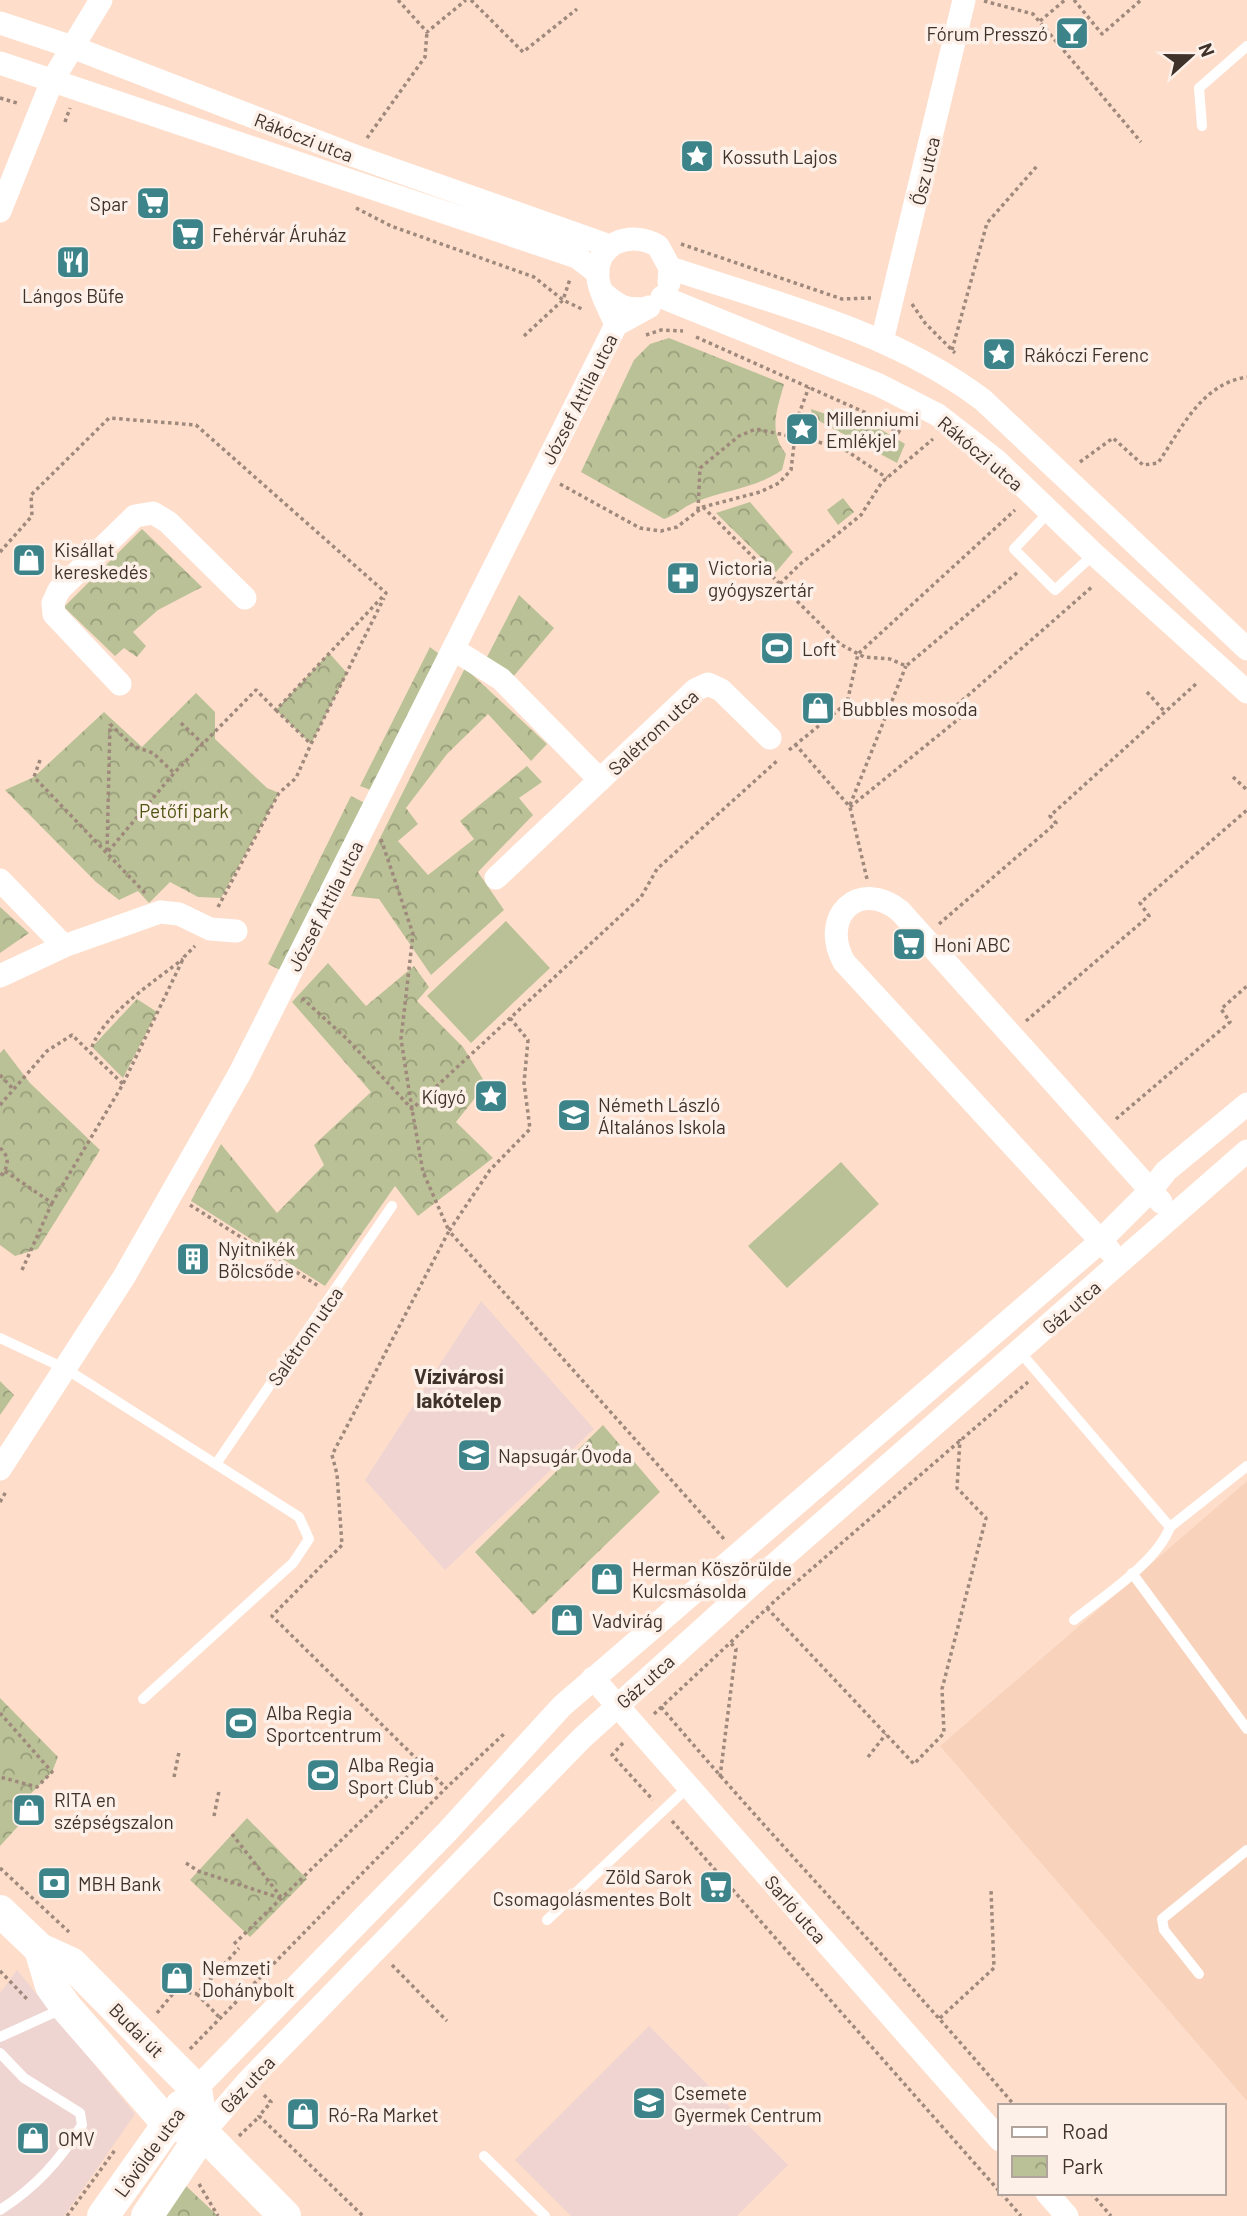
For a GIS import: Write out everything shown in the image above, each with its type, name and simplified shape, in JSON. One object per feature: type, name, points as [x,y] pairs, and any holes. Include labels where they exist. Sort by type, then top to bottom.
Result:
[{"type":"street","points":[[0,211],[5,187],[52,81],[101,0]]},
{"type":"street","name":"Ősz utca","points":[[882,341],[964,0]]},
{"type":"street","name":"Rákóczi utca","points":[[0,23],[72,47],[355,156],[610,246]]},
{"type":"street","name":"Rákóczi utca","points":[[0,63],[577,257],[600,282],[615,304],[631,310],[655,302],[917,402],[996,460],[1094,554],[1247,692]]},
{"type":"street","points":[[600,282],[604,253],[610,246],[621,239],[647,239],[658,246],[670,268],[671,278],[655,302]]},
{"type":"street","name":"Rákóczi utca","points":[[670,268],[882,341],[939,369],[983,400],[1247,649]]},
{"type":"street","name":"József Attila utca","points":[[600,282],[616,325]]},
{"type":"street","name":"József Attila utca","points":[[0,1469],[66,1369],[173,1194],[285,986],[616,325],[655,302]]},
{"type":"street","points":[[120,684],[54,614],[53,603],[59,590],[135,516],[153,513],[168,522],[245,598]]},
{"type":"street","name":"Salétrom utca","points":[[453,649],[501,679],[600,780]]},
{"type":"street","name":"Salétrom utca","points":[[496,878],[695,690],[708,684],[721,690],[770,738]]},
{"type":"street","points":[[0,880],[64,946]]},
{"type":"street","points":[[1121,1264],[844,962],[836,947],[834,933],[837,919],[856,901],[872,897],[885,899],[1173,1214]]},
{"type":"street","points":[[0,976],[64,946],[160,912],[179,914],[210,929],[236,931]]},
{"type":"street","name":"Gáz utca","points":[[196,2089],[593,1678],[739,1556],[1100,1241],[1151,1190],[1166,1171],[1247,1104]]},
{"type":"street","name":"Gáz utca","points":[[203,2133],[248,2081],[582,1738],[758,1578],[1121,1264],[1173,1214],[1247,1151]]},
{"type":"street","name":"Sarló utca","points":[[593,1678],[998,2138]]},
{"type":"street","name":"Budai út","points":[[0,1911],[40,1949],[71,1963],[196,2089]]},
{"type":"street","name":"Budai út","points":[[40,1949],[51,1986],[55,2012],[167,2123]]},
{"type":"street","points":[[196,2089],[203,2133]]},
{"type":"street","name":"Lövölde utca","points":[[103,2216],[167,2123],[196,2089]]},
{"type":"street","points":[[167,2123],[203,2133],[285,2216]]},
{"type":"street","name":"Lövölde utca","points":[[147,2216],[203,2133]]},
{"type":"lane","points":[[1202,126],[1199,88],[1247,46]]},
{"type":"lane","points":[[1049,512],[1014,549],[1055,590],[1094,554]]},
{"type":"lane","name":"Salétrom utca","points":[[216,1464],[334,1296],[392,1206]]},
{"type":"lane","points":[[0,1338],[66,1369],[299,1517],[309,1539],[293,1563],[143,1699]]},
{"type":"lane","points":[[1020,1352],[1170,1527]]},
{"type":"lane","points":[[1074,1619],[1132,1573],[1165,1541],[1170,1527],[1247,1466]]},
{"type":"lane","points":[[1132,1573],[1247,1729]]},
{"type":"lane","points":[[547,1920],[688,1787]]},
{"type":"lane","points":[[1199,1974],[1164,1930],[1162,1919],[1247,1850]]},
{"type":"lane","points":[[0,2037],[55,2012]]},
{"type":"lane","points":[[0,2053],[24,2078],[80,2113],[82,2125],[45,2176],[21,2198],[0,2209]]},
{"type":"lane","points":[[484,2156],[545,2216]]},
{"type":"path","points":[[355,156],[425,57],[427,33],[398,0]]},
{"type":"path","points":[[427,33],[468,0],[523,52],[577,9]]},
{"type":"path","points":[[982,0],[1033,14],[1141,142]]},
{"type":"path","points":[[1040,22],[1065,0]]},
{"type":"path","points":[[1074,0],[1102,34],[1141,0]]},
{"type":"path","points":[[0,98],[18,103]]},
{"type":"path","points":[[65,122],[71,104]]},
{"type":"path","points":[[952,350],[987,223],[1037,166]]},
{"type":"path","points":[[524,336],[563,300]]},
{"type":"path","points":[[644,336],[661,330],[681,330],[873,415],[898,433]]},
{"type":"path","points":[[1074,467],[1113,438],[1143,465],[1158,463],[1202,399],[1215,387],[1247,376]]},
{"type":"path","points":[[559,484],[640,528],[661,531],[677,527],[703,507],[760,492],[779,482],[791,470],[796,419],[808,387]]},
{"type":"path","points":[[0,552],[32,516],[31,495],[109,418],[196,425],[386,593]]},
{"type":"path","points":[[698,510],[700,468],[739,436],[756,429],[841,447],[887,478]]},
{"type":"path","points":[[780,584],[799,565],[861,515],[887,478],[935,438]]},
{"type":"path","points":[[553,496],[565,472]]},
{"type":"path","points":[[703,507],[840,644],[858,654],[906,666]]},
{"type":"path","points":[[412,1109],[641,897],[657,869],[795,744],[847,703],[858,654],[1015,510]]},
{"type":"path","points":[[849,807],[906,666],[1027,563]]},
{"type":"path","points":[[849,807],[966,713],[957,705],[1093,586]]},
{"type":"path","points":[[276,710],[386,593]]},
{"type":"path","points":[[92,1047],[95,1038],[135,996],[184,957],[210,929],[221,898],[279,793],[296,778],[386,593]]},
{"type":"path","points":[[923,938],[1056,823],[1050,816],[1197,683]]},
{"type":"path","points":[[107,853],[174,773],[256,690],[311,744]]},
{"type":"path","points":[[1147,692],[1165,712]]},
{"type":"path","points":[[181,723],[203,744]]},
{"type":"path","points":[[107,853],[110,724],[133,746],[153,753],[174,773]]},
{"type":"path","points":[[770,738],[795,744],[849,807],[872,897]]},
{"type":"path","points":[[40,760],[34,777],[152,900]]},
{"type":"path","points":[[1233,777],[1247,790]]},
{"type":"path","points":[[1011,1035],[1149,916],[1140,904],[1247,810]]},
{"type":"path","points":[[378,831],[413,934],[401,1040],[423,1172],[449,1231],[739,1556]]},
{"type":"path","points":[[22,1270],[52,1203],[122,1084],[184,957]]},
{"type":"path","points":[[285,986],[347,1039],[412,1109]]},
{"type":"path","points":[[1100,1134],[1230,1021],[1221,1009],[1247,986]]},
{"type":"path","points":[[446,1788],[272,1616],[342,1545],[332,1455],[449,1231],[490,1170],[530,1129],[524,1083],[528,1040],[510,1018]]},
{"type":"path","points":[[0,1105],[47,1051],[72,1035],[122,1084]]},
{"type":"path","points":[[0,1075],[14,1090]]},
{"type":"path","points":[[0,1148],[7,1160],[5,1171],[0,1176]]},
{"type":"path","points":[[5,1171],[52,1203]]},
{"type":"path","points":[[186,1202],[334,1296]]},
{"type":"path","points":[[998,2190],[612,1755],[637,1728],[767,1608],[1037,1374]]},
{"type":"path","points":[[767,1608],[914,1764],[944,1733],[942,1689],[986,1518],[957,1488],[960,1439]]},
{"type":"path","points":[[720,1777],[736,1649],[730,1642]]},
{"type":"path","points":[[661,1707],[720,1777],[940,2018],[1013,2104]]},
{"type":"path","points":[[0,1713],[52,1772],[37,1787],[0,1777]]},
{"type":"path","points":[[228,2057],[205,2035],[446,1788],[508,1731]]},
{"type":"path","points":[[868,1757],[886,1734]]},
{"type":"path","points":[[174,1777],[179,1752]]},
{"type":"path","points":[[197,1994],[237,1946],[421,1763]]},
{"type":"path","points":[[214,1816],[219,1791]]},
{"type":"path","points":[[232,1834],[283,1899]]},
{"type":"path","points":[[186,1863],[198,1871],[283,1899]]},
{"type":"path","points":[[940,2018],[994,1968],[991,1890]]},
{"type":"path","points":[[377,1950],[447,2021]]},
{"type":"path","points":[[156,2013],[176,1990],[197,1994],[221,2018]]},
{"type":"path","points":[[248,2081],[271,2102],[260,2116],[363,2216]]},
{"type":"path","points":[[67,2216],[118,2146]]},
{"type":"path","points":[[182,2163],[197,2180],[218,2216]]},
{"type":"path","points":[[1003,2195],[1021,2216]]},
{"type":"path","points":[[1093,2195],[1111,2216]]},
{"type":"shaded area","name":"Napsugár Óvoda","points":[[481,1301],[594,1429],[445,1570],[365,1480]]},
{"type":"shaded area","points":[[1247,1481],[1247,2101],[940,1746]]},
{"type":"shaded area","points":[[17,1970],[135,2114],[64,2216],[0,2216],[0,1993]]},
{"type":"shaded area","name":"Csemete Gyermek Centrum","points":[[649,2026],[788,2165],[737,2216],[571,2216],[515,2160]]},
{"type":"green space","points":[[669,338],[784,384],[776,428],[780,445],[786,454],[782,470],[772,476],[693,503],[664,519],[581,472],[634,360],[650,344]]},
{"type":"green space","points":[[811,409],[826,414],[830,409],[853,419],[857,415],[905,444],[897,463],[821,422],[812,415]]},
{"type":"green space","points":[[843,498],[854,512],[838,525],[827,510]]},
{"type":"green space","points":[[750,502],[793,552],[776,572],[716,513]]},
{"type":"green space","points":[[142,529],[202,587],[158,610],[133,632],[146,646],[137,657],[124,648],[115,656],[64,607]]},
{"type":"green space","points":[[519,595],[554,628],[513,677],[487,657]]},
{"type":"green space","points":[[430,647],[443,657],[376,792],[360,786]]},
{"type":"green space","points":[[329,653],[347,673],[311,744],[276,710]]},
{"type":"green space","points":[[465,668],[547,744],[531,761],[488,714],[447,754],[406,808],[418,824],[398,841],[428,875],[474,839],[460,821],[527,766],[542,782],[519,798],[533,815],[478,872],[504,910],[431,975],[379,899],[351,896]]},
{"type":"green space","name":"Petőfi park","points":[[196,693],[215,712],[215,739],[267,788],[279,793],[221,898],[198,897],[170,882],[149,903],[138,891],[119,900],[96,882],[5,790],[34,777],[104,712],[142,747]]},
{"type":"green space","points":[[351,796],[369,805],[286,973],[268,964]]},
{"type":"green space","points":[[0,907],[29,933],[0,953]]},
{"type":"green space","points":[[506,921],[550,968],[471,1043],[427,996]]},
{"type":"green space","points":[[328,963],[366,1006],[414,966],[429,987],[417,1001],[463,1047],[486,1084],[456,1122],[493,1158],[418,1216],[395,1186],[325,1286],[191,1201],[221,1144],[277,1213],[324,1165],[314,1145],[371,1092],[292,1002]]},
{"type":"green space","points":[[137,999],[157,1012],[123,1078],[92,1047]]},
{"type":"green space","points":[[4,1049],[30,1083],[100,1150],[38,1249],[15,1256],[0,1245],[0,1053]]},
{"type":"green space","points":[[841,1162],[879,1204],[787,1288],[748,1246]]},
{"type":"green space","points":[[0,1381],[14,1395],[0,1415]]},
{"type":"green space","points":[[603,1425],[660,1492],[533,1615],[475,1552]]},
{"type":"green space","points":[[0,1698],[58,1757],[52,1772],[13,1812],[22,1822],[0,1846]]},
{"type":"green space","points":[[247,1818],[307,1879],[250,1937],[190,1880]]},
{"type":"green space","points":[[185,2185],[218,2216],[165,2216]]},
{"type":"place","name":"Fórum Presszó","points":[[1072,33]]},
{"type":"place","name":"Kossuth Lajos","points":[[697,156]]},
{"type":"place","name":"Spar","points":[[153,203]]},
{"type":"place","name":"Fehérvár Áruház","points":[[188,234]]},
{"type":"place","name":"Lángos Büfe","points":[[73,262]]},
{"type":"place","name":"Rákóczi Ferenc","points":[[999,354]]},
{"type":"place","name":"Millenniumi Emlékjel","points":[[802,429]]},
{"type":"place","name":"Kisállat kereskedés","points":[[29,560]]},
{"type":"place","name":"Victoria gyógyszertár","points":[[683,578]]},
{"type":"place","name":"Loft","points":[[777,648]]},
{"type":"place","name":"Bubbles mosoda","points":[[818,708]]},
{"type":"place","name":"Honi ABC","points":[[909,944]]},
{"type":"place","name":"Kígyó","points":[[491,1096]]},
{"type":"place","name":"Németh László Általános Iskola","points":[[574,1115]]},
{"type":"place","name":"Nyitnikék Bölcsőde","points":[[193,1259]]},
{"type":"place","name":"Napsugár Óvoda","points":[[474,1455]]},
{"type":"place","name":"Herman Köszörülde Kulcsmásolda","points":[[607,1579]]},
{"type":"place","name":"Vadvirág","points":[[567,1620]]},
{"type":"place","name":"Alba Regia Sportcentrum","points":[[241,1723]]},
{"type":"place","name":"Alba Regia Sport Club","points":[[323,1775]]},
{"type":"place","name":"RITA en szépségszalon","points":[[29,1810]]},
{"type":"place","name":"MBH Bank","points":[[54,1883]]},
{"type":"place","name":"Zöld Sarok Csomagolásmentes Bolt","points":[[716,1887]]},
{"type":"place","name":"Nemzeti Dohánybolt","points":[[177,1978]]},
{"type":"place","name":"Csemete Gyermek Centrum","points":[[649,2103]]},
{"type":"place","name":"Ró-Ra Market","points":[[303,2114]]},
{"type":"place","name":"OMV","points":[[33,2138]]},
{"type":"district","name":"Vízivárosi lakótelep","points":[[459,1387]]}]
